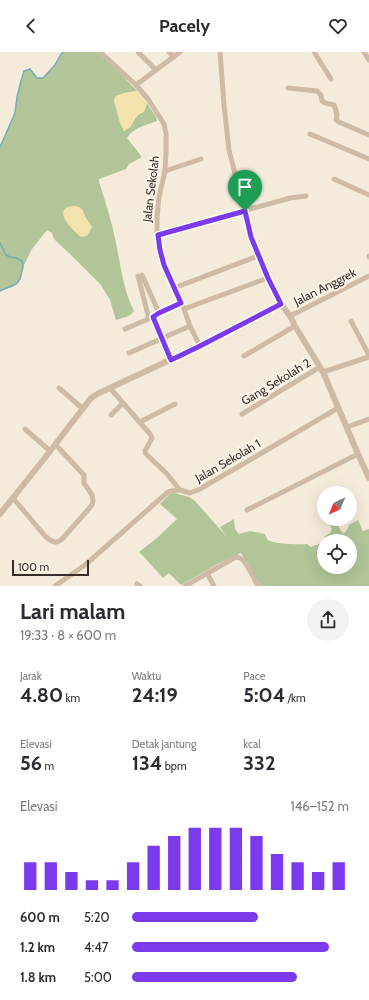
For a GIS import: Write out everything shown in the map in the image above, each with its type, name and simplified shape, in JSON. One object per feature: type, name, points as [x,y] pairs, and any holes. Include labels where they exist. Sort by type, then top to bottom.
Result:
[{"type":"street","name":"Jalan Sekolah","points":[[100,52],[136,85],[148,99],[164,124],[166,140],[165,171],[159,197],[157,217],[160,250],[164,265],[200,346]]},
{"type":"street","points":[[138,52],[156,70]]},
{"type":"street","points":[[169,52],[174,57]]},
{"type":"street","points":[[136,85],[180,52]]},
{"type":"street","points":[[220,52],[229,150],[251,237],[258,256],[281,304],[290,316],[322,369],[358,454],[366,465],[369,478]]},
{"type":"street","points":[[314,52],[331,79]]},
{"type":"street","points":[[364,52],[369,60]]},
{"type":"street","points":[[288,88],[317,91],[321,95],[322,101],[334,105],[337,116],[336,120],[369,135]]},
{"type":"street","points":[[310,134],[369,159]]},
{"type":"street","points":[[165,171],[201,159]]},
{"type":"street","points":[[334,179],[369,195]]},
{"type":"street","points":[[158,235],[290,198],[306,196]]},
{"type":"street","points":[[174,288],[258,256]]},
{"type":"street","points":[[159,313],[140,276],[151,318],[162,338],[171,360]]},
{"type":"street","name":"Jalan Anggrek","points":[[290,316],[369,276]]},
{"type":"street","points":[[184,309],[268,278]]},
{"type":"street","points":[[125,329],[181,303]]},
{"type":"street","points":[[0,514],[91,398],[200,346],[281,304]]},
{"type":"street","points":[[351,321],[369,356]]},
{"type":"street","points":[[129,353],[190,326]]},
{"type":"street","points":[[244,356],[295,326]]},
{"type":"street","name":"Gang Sekolah 2","points":[[242,414],[322,369],[369,356]]},
{"type":"street","points":[[60,388],[82,408]]},
{"type":"street","points":[[110,388],[150,434],[152,438],[145,453],[167,474],[180,490]]},
{"type":"street","points":[[111,415],[123,403]]},
{"type":"street","points":[[140,422],[175,404]]},
{"type":"street","name":"Jalan Sekolah 1","points":[[55,586],[86,565],[168,492],[180,490],[190,493],[198,490],[338,408]]},
{"type":"street","points":[[347,427],[369,419]]},
{"type":"street","points":[[25,429],[50,451]]},
{"type":"street","points":[[13,498],[45,536],[51,541],[56,542],[63,538],[92,505],[92,496],[84,483],[84,475],[55,444]]},
{"type":"street","points":[[247,510],[358,454]]},
{"type":"street","points":[[185,586],[238,557],[242,558],[245,562],[258,586]]},
{"type":"street","points":[[207,573],[214,586]]},
{"type":"green space","points":[[64,52],[96,52],[109,62],[137,91],[116,96],[114,100],[124,131],[130,127],[136,117],[145,109],[147,103],[157,121],[136,129],[127,138],[142,157],[129,164],[126,169],[99,179],[112,227],[125,286],[134,311],[128,316],[116,320],[110,300],[101,285],[54,239],[52,233],[47,230],[32,249],[22,269],[21,278],[16,285],[0,291],[0,147],[15,113],[17,97],[24,71],[30,69],[37,78],[43,78]]},
{"type":"green space","points":[[174,493],[189,497],[195,501],[226,536],[220,527],[234,519],[235,529],[239,534],[250,531],[265,534],[268,540],[275,542],[287,544],[307,544],[311,547],[317,545],[317,574],[357,574],[357,534],[343,534],[349,526],[357,526],[358,520],[363,531],[369,529],[369,586],[261,586],[241,553],[221,562],[181,585],[169,573],[163,578],[139,552],[157,538],[177,519],[160,504],[170,494]]},
{"type":"green space","points":[[330,526],[338,526],[343,534],[328,534],[332,529]]},
{"type":"sand","points":[[137,91],[147,103],[144,112],[137,116],[130,127],[124,131],[120,123],[114,100],[116,96]]},
{"type":"sand","points":[[75,206],[80,207],[92,227],[87,236],[81,237],[64,218],[64,210]]},
{"type":"waterway","points":[[0,147],[15,113],[17,97],[24,71],[30,69],[37,78],[43,78],[64,52]]},
{"type":"waterway","points":[[0,243],[6,255],[22,261],[23,265],[21,276],[17,283],[0,291]]},
{"type":"route","points":[[245,211],[251,237],[268,278],[281,304],[171,360],[153,317],[181,303],[164,265],[158,235],[245,211]]}]
